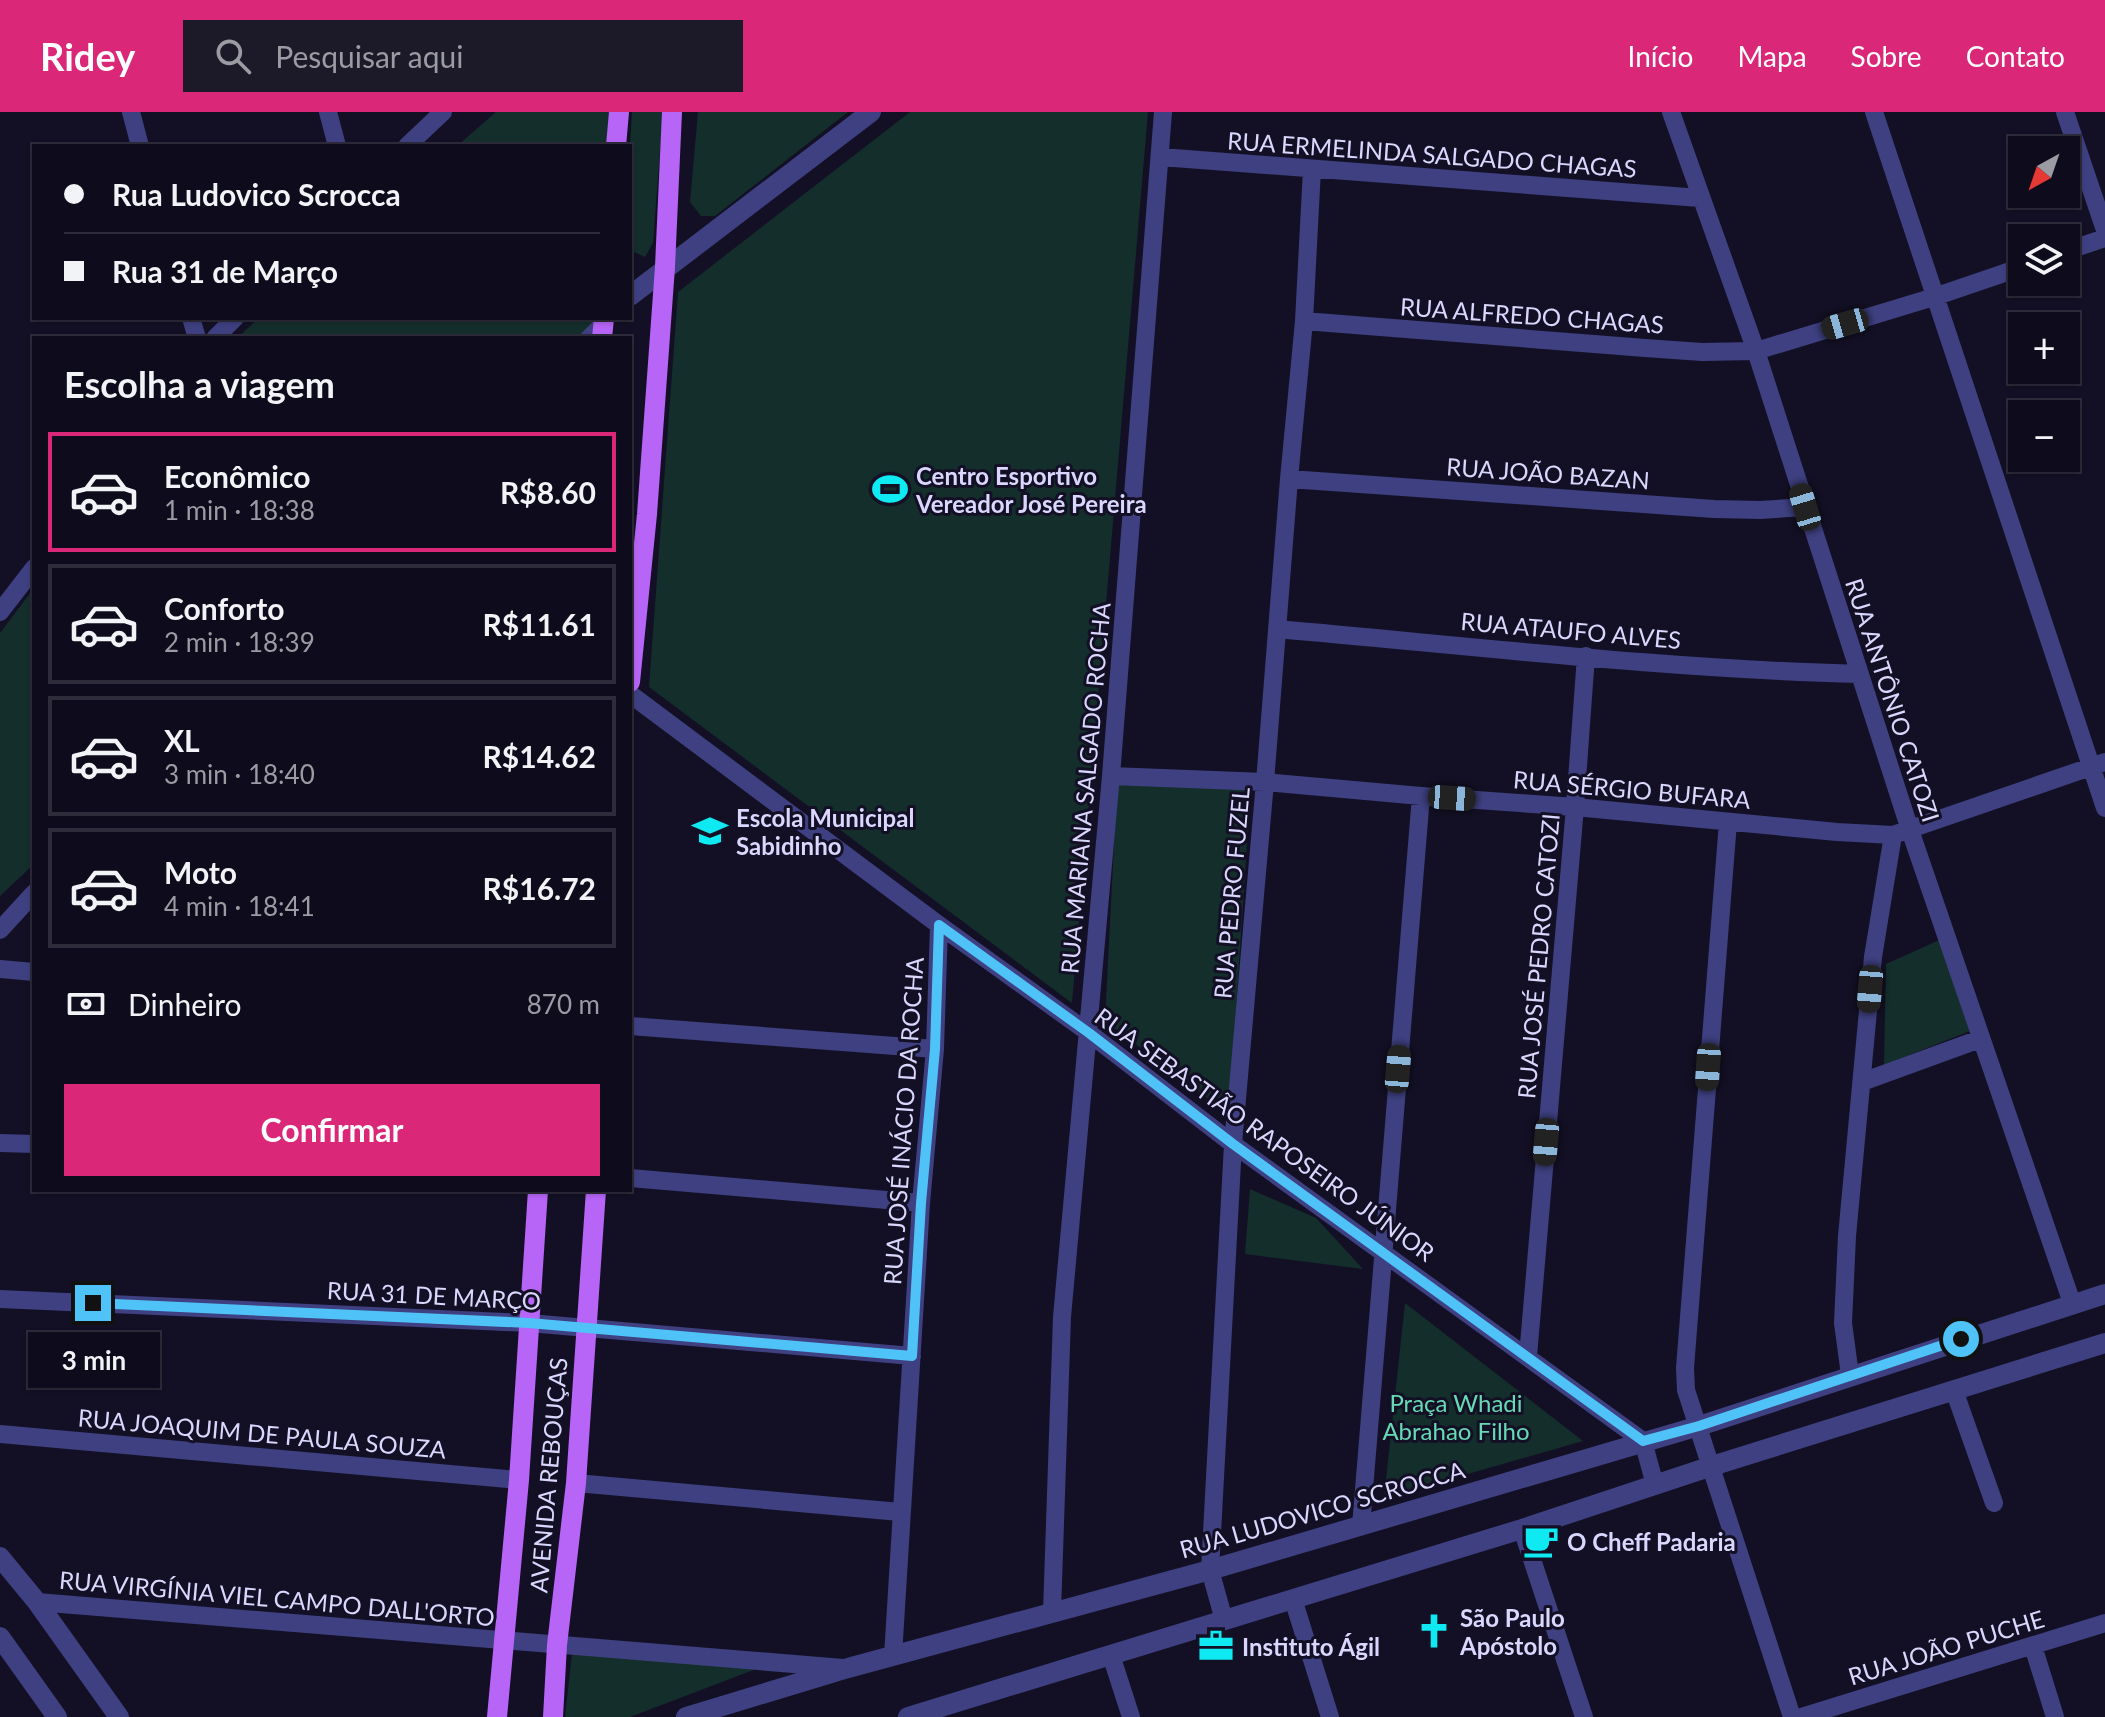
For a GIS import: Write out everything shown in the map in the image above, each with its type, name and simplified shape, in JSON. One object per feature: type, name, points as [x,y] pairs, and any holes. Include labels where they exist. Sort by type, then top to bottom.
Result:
[{"type":"main road","points":[[616,144],[619,112]]},
{"type":"main road","points":[[632,662],[647,514],[665,267],[672,112]]},
{"type":"main road","name":"AVENIDA REBOUÇAS","points":[[497,1717],[519,1480],[538,1192]]},
{"type":"main road","name":"AVENIDA REBOUÇAS","points":[[553,1717],[557,1645],[576,1483],[596,1192]]},
{"type":"street","points":[[131,112],[139,144]]},
{"type":"street","points":[[328,112],[336,144]]},
{"type":"street","points":[[409,144],[443,112]]},
{"type":"street","points":[[632,294],[871,112]]},
{"type":"street","name":"RUA MARIANA SALGADO ROCHA","points":[[1052,1612],[1062,1317],[1111,776],[1163,112]]},
{"type":"street","name":"RUA ANTÔNIO CATOZI","points":[[1671,112],[1756,351],[1860,674],[1901,832],[1980,1039],[2072,1303]]},
{"type":"street","points":[[1874,112],[1934,297],[2098,765],[2105,808]]},
{"type":"street","points":[[2065,112],[2105,230]]},
{"type":"street","name":"RUA ERMELINDA SALGADO CHAGAS","points":[[1161,157],[1700,198]]},
{"type":"street","name":"RUA PEDRO FUZEL","points":[[1224,1620],[1210,1570],[1233,1144],[1304,321],[1312,169]]},
{"type":"street","points":[[2080,246],[2105,238]]},
{"type":"street","name":"RUA ALFREDO CHAGAS","points":[[1304,321],[1645,348],[1756,351],[2008,272]]},
{"type":"street","points":[[217,336],[233,320]]},
{"type":"street","name":"RUA JOÃO BAZAN","points":[[1289,479],[1714,509],[1805,507]]},
{"type":"street","points":[[0,612],[32,571]]},
{"type":"street","name":"RUA ATAUFO ALVES","points":[[1277,629],[1586,656],[1860,674]]},
{"type":"street","name":"RUA JOSÉ PEDRO CATOZI","points":[[1528,1356],[1586,656]]},
{"type":"street","name":"RUA SEBASTIÃO RAPOSEIRO JÚNIOR","points":[[632,695],[1089,1033],[1233,1144],[1643,1441]]},
{"type":"street","points":[[1850,1375],[1843,1323],[1847,1236],[1873,957],[1901,832],[2098,765]]},
{"type":"street","name":"RUA SÉRGIO BUFARA","points":[[1111,776],[1265,782],[1728,822],[1901,832]]},
{"type":"street","points":[[1361,1526],[1421,796]]},
{"type":"street","points":[[1728,822],[1686,1342],[1686,1390],[1792,1717]]},
{"type":"street","points":[[0,930],[32,895]]},
{"type":"street","name":"RUA JOSÉ INÁCIO DA ROCHA","points":[[893,1656],[921,1203],[935,1049],[939,925]]},
{"type":"street","points":[[0,969],[32,972]]},
{"type":"street","points":[[632,1026],[935,1049]]},
{"type":"street","points":[[1862,1082],[1980,1039]]},
{"type":"street","points":[[0,1143],[32,1144]]},
{"type":"street","points":[[632,1178],[921,1203]]},
{"type":"street","name":"RUA LUDOVICO SCROCCA","points":[[686,1717],[848,1668],[1210,1570],[1699,1426],[2105,1294]]},
{"type":"street","name":"RUA 31 DE MARÇO","points":[[0,1299],[529,1323],[912,1356]]},
{"type":"street","points":[[921,1715],[1522,1529],[2105,1343]]},
{"type":"street","points":[[1954,1390],[1994,1503]]},
{"type":"street","name":"RUA JOAQUIM DE PAULA SOUZA","points":[[0,1434],[519,1480]]},
{"type":"street","points":[[1643,1441],[1655,1485]]},
{"type":"street","points":[[576,1483],[900,1512]]},
{"type":"street","points":[[1522,1529],[1584,1717]]},
{"type":"street","points":[[0,1557],[37,1602],[119,1717]]},
{"type":"street","points":[[1293,1599],[1330,1717]]},
{"type":"street","name":"RUA VIRGÍNIA VIEL CAMPO DALL'ORTO","points":[[37,1602],[848,1668]]},
{"type":"street","name":"RUA JOÃO PUCHE","points":[[1801,1717],[2105,1623]]},
{"type":"street","points":[[0,1637],[57,1717]]},
{"type":"street","points":[[2033,1646],[2055,1717]]},
{"type":"street","points":[[1111,1655],[1131,1717]]},
{"type":"lane","points":[[585,336],[601,320]]},
{"type":"green space","points":[[496,112],[614,112],[611,144],[459,144]]},
{"type":"green space","points":[[632,112],[663,112],[653,243],[645,257],[632,251]]},
{"type":"green space","points":[[698,112],[848,112],[715,216],[701,216],[690,202]]},
{"type":"green space","name":"Centro Esportivo Vereador José Pereira","points":[[910,112],[1148,112],[1072,1003],[649,687],[678,292]]},
{"type":"green space","points":[[257,320],[598,320],[597,333],[593,336],[239,336]]},
{"type":"green space","points":[[32,591],[32,866],[0,896],[0,633]]},
{"type":"green space","points":[[1251,784],[1229,1115],[1105,1021],[1117,785]]},
{"type":"green space","points":[[1944,938],[1975,1029],[1884,1065],[1886,964]]},
{"type":"green space","points":[[1250,1189],[1316,1218],[1363,1269],[1245,1254]]},
{"type":"green space","name":"Praça Whadi Abrahao Filho","points":[[1405,1303],[1583,1441],[1384,1498]]},
{"type":"green space","points":[[572,1653],[764,1666],[630,1717],[565,1717]]},
{"type":"place","name":"Centro Esportivo Vereador José Pereira","points":[[890,489]]},
{"type":"place","name":"Escola Municipal Sabidinho","points":[[710,831]]},
{"type":"place","name":"O Cheff Padaria","points":[[1541,1541]]},
{"type":"place","name":"São Paulo Apóstolo","points":[[1434,1631]]},
{"type":"place","name":"Instituto Ágil","points":[[1216,1646]]},
{"type":"route","points":[[93,1303],[529,1323],[912,1356],[921,1203],[935,1049],[939,925],[1089,1033],[1233,1144],[1643,1441],[1699,1426],[1961,1339]]}]
